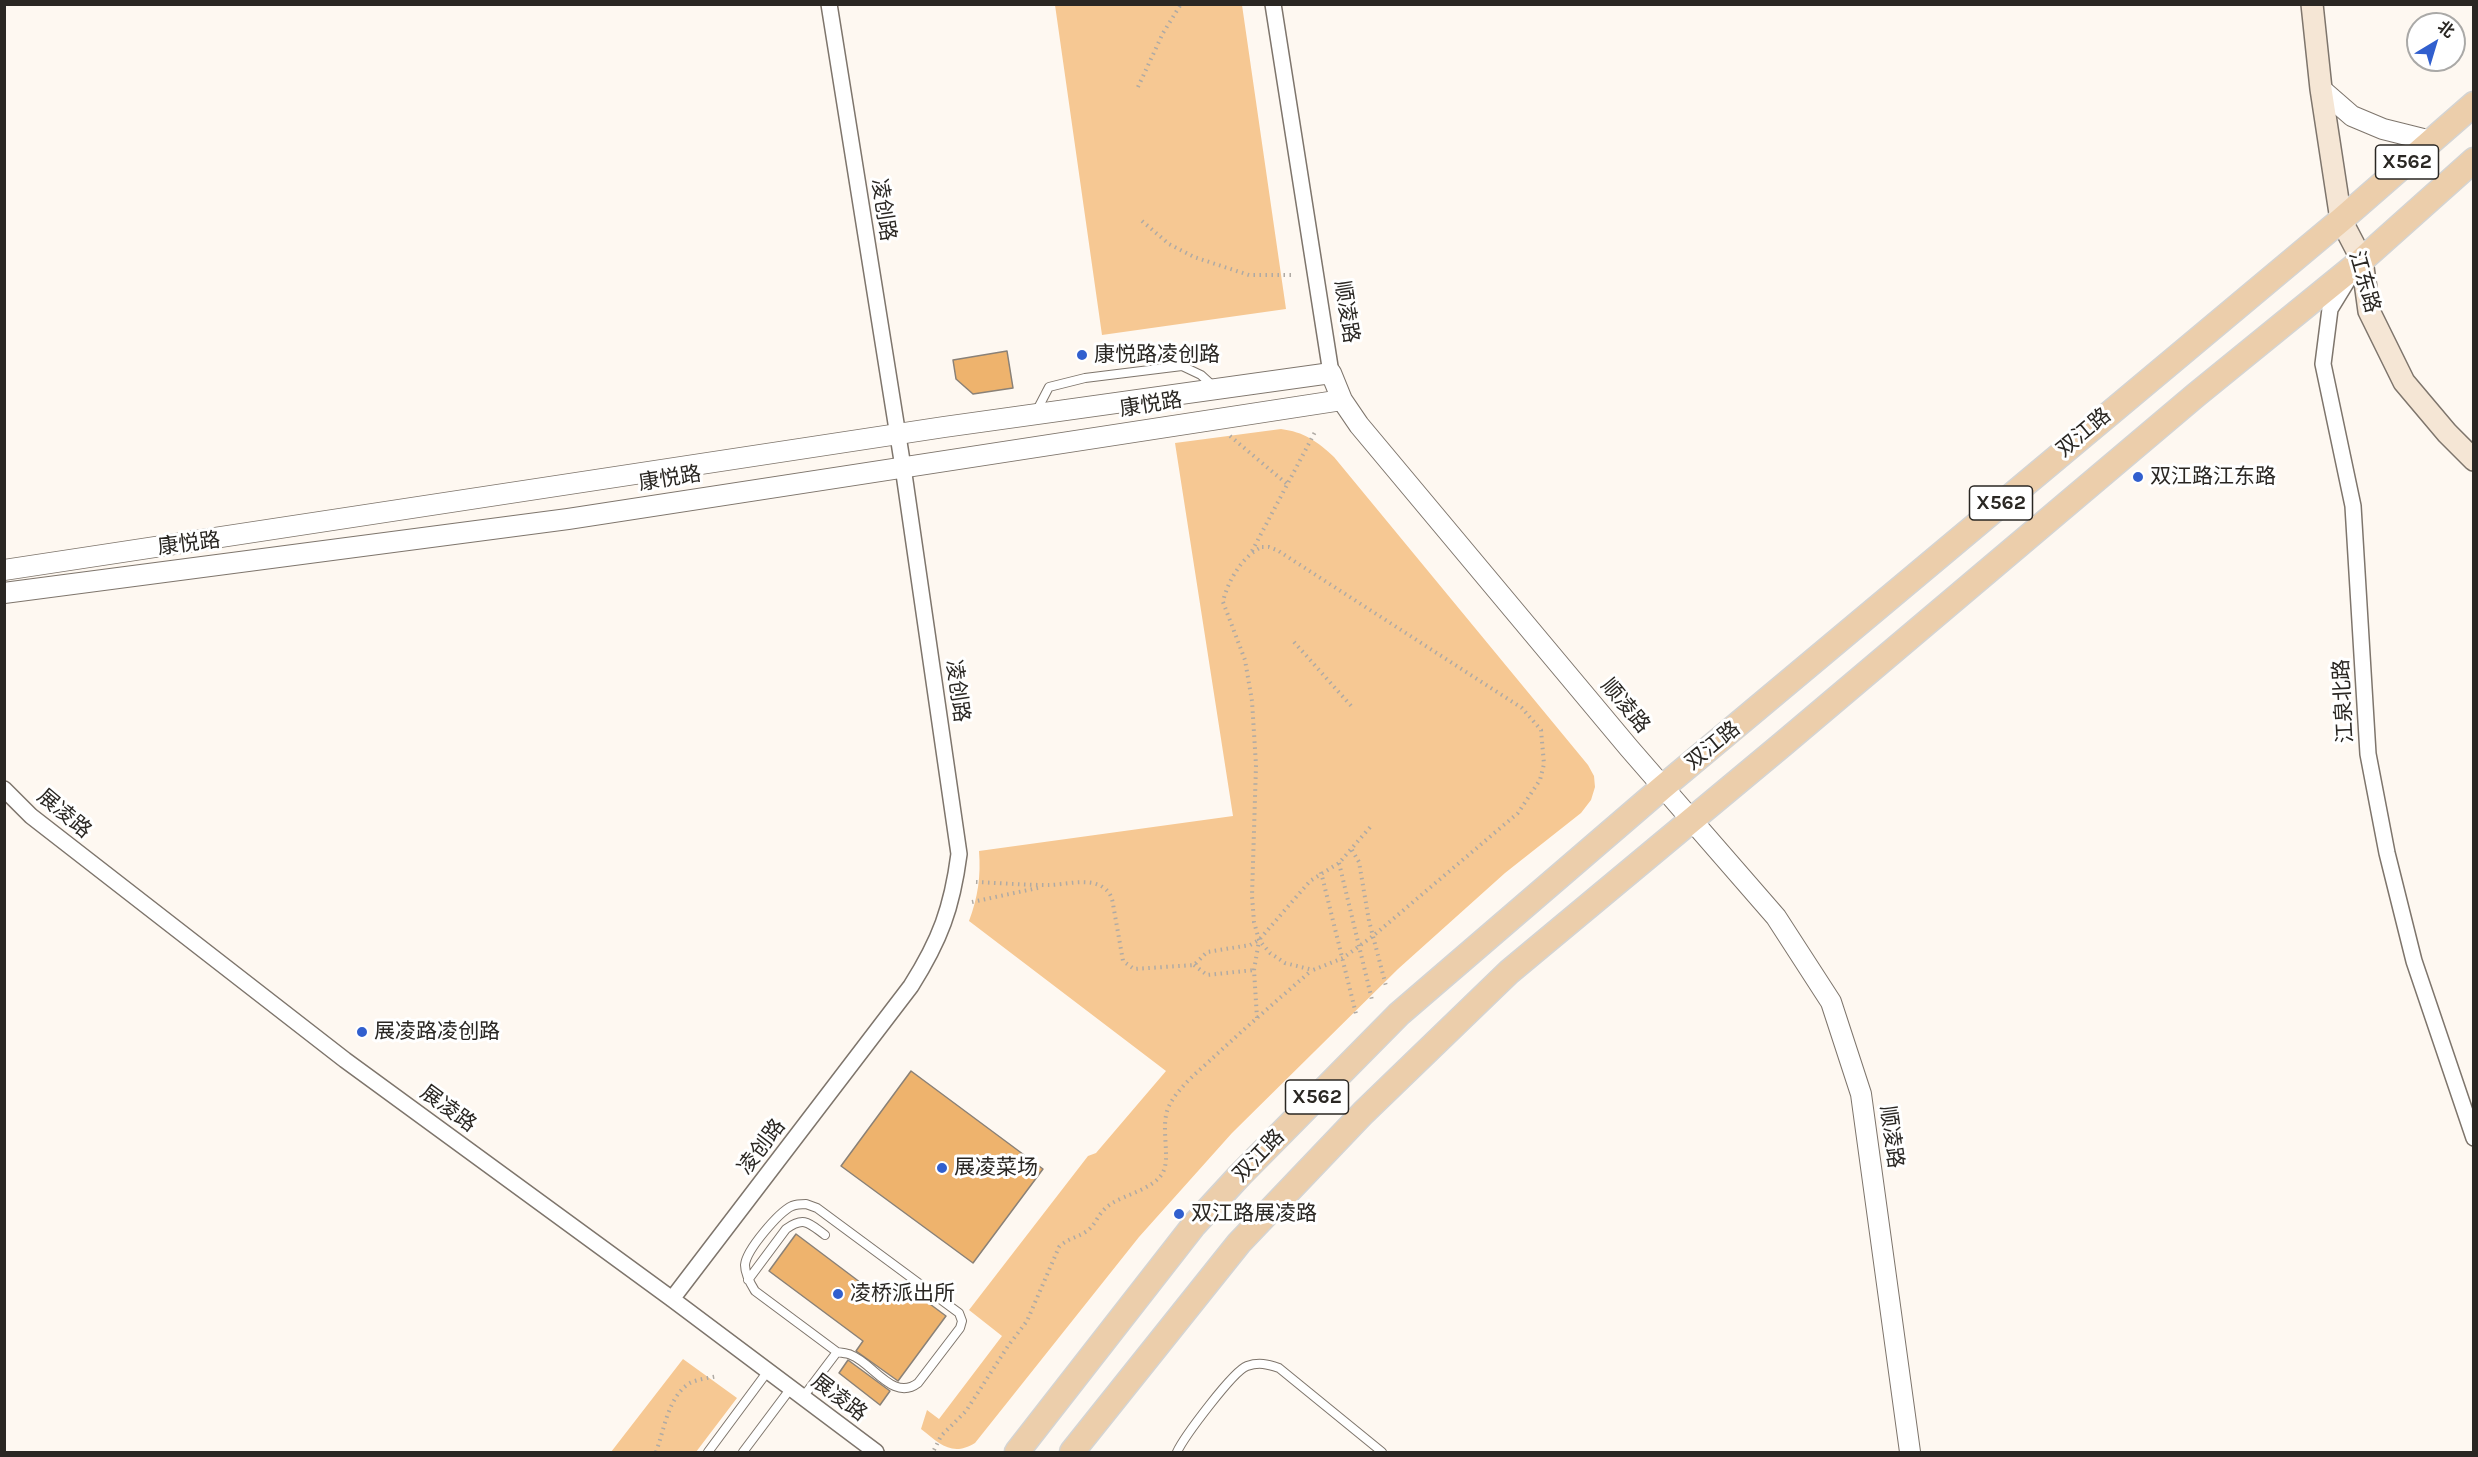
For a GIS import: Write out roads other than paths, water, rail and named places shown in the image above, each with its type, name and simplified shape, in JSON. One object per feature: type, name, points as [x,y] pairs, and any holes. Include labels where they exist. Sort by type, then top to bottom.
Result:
[{"type":"main road","name":"江东路","points":[[2312,4],[2321,89],[2340,220],[2362,260],[2369,311],[2404,381],[2447,433],[2474,460]]},
{"type":"main road","name":"双江路","points":[[1017,1452],[1194,1226],[1240,1175],[1399,1014],[1663,787],[2340,220],[2474,104]]},
{"type":"main road","name":"双江路","points":[[1072,1452],[1239,1243],[1356,1121],[1509,972],[2196,395],[2362,260],[2474,160]]},
{"type":"street","name":"凌创路","points":[[672,1299],[911,986],[929,958],[954,894],[959,854],[898,434],[829,4]]},
{"type":"street","name":"顺凌路","points":[[1273,4],[1331,373],[1342,400],[1382,452],[1691,821],[1776,917],[1831,1002],[1861,1094],[1910,1452]]},
{"type":"street","points":[[2321,89],[2352,116],[2382,129],[2431,141]]},
{"type":"street","name":"江泉北路","points":[[2362,260],[2330,309],[2323,364],[2354,506],[2368,754],[2387,853],[2414,961],[2474,1138]]},
{"type":"street","name":"康悦路","points":[[4,570],[1035,413],[1331,373]]},
{"type":"street","name":"康悦路","points":[[4,593],[568,519],[1342,400]]},
{"type":"street","name":"展凌路","points":[[4,789],[31,816],[345,1060],[672,1299],[876,1452]]},
{"type":"lane","points":[[1035,413],[1049,387],[1061,382],[1085,378],[1182,366],[1201,375],[1216,390]]},
{"type":"lane","points":[[806,1204],[818,1208],[952,1307],[959,1313],[962,1321],[960,1328],[918,1383],[911,1388],[902,1389],[893,1385],[853,1355],[837,1352],[761,1297],[754,1291],[748,1280],[745,1266],[747,1257],[777,1218],[795,1205],[806,1204]]},
{"type":"lane","points":[[748,1280],[786,1229],[795,1223],[808,1222],[825,1235]]},
{"type":"lane","points":[[743,1452],[837,1352]]},
{"type":"lane","points":[[1177,1452],[1187,1435],[1232,1378],[1245,1366],[1264,1363],[1279,1368],[1382,1452]]},
{"type":"lane","points":[[708,1452],[768,1371]]},
{"type":"place","name":"康悦路凌创路","points":[[1082,355]]},
{"type":"place","name":"双江路江东路","points":[[2138,477]]},
{"type":"place","name":"展凌路凌创路","points":[[362,1032]]},
{"type":"place","name":"展凌菜场","points":[[942,1168]]},
{"type":"place","name":"双江路展凌路","points":[[1179,1214]]},
{"type":"place","name":"凌桥派出所","points":[[838,1294]]}]
